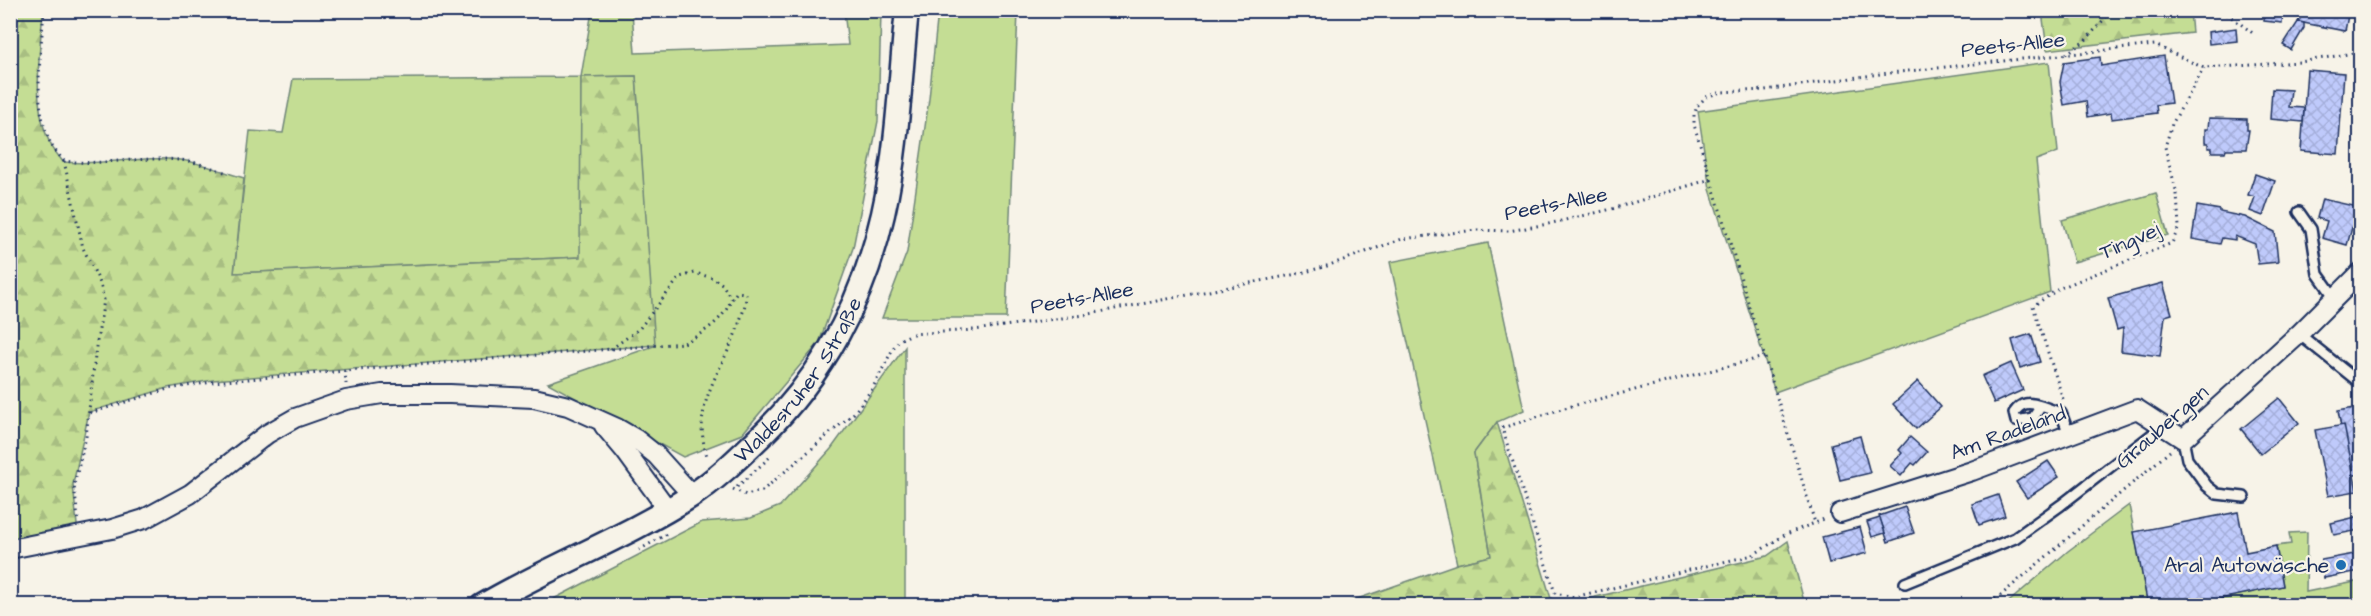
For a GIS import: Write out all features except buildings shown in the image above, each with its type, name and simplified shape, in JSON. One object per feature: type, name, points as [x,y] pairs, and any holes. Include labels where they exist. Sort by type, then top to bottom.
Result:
[{"type":"street","name":"Waldesruher Straße","points":[[482,606],[671,520],[692,495],[718,476],[781,417],[812,376],[844,325],[859,293],[872,256],[892,162],[907,10]]},
{"type":"street","name":"Graubergen","points":[[2183,439],[2299,334],[2361,273]]},
{"type":"street","points":[[10,549],[79,536],[144,519],[190,494],[267,434],[295,418],[346,400],[382,394],[534,398],[568,406],[636,439],[656,455],[692,495]]},
{"type":"street","name":"Am Radeland","points":[[1840,513],[1972,471],[2137,409],[2183,439]]},
{"type":"street","points":[[600,422],[625,451],[671,520]]},
{"type":"lane","points":[[2299,212],[2311,229],[2318,274],[2336,298]]},
{"type":"lane","points":[[2299,334],[2361,383]]},
{"type":"lane","points":[[2041,406],[2061,412],[2069,434]]},
{"type":"lane","points":[[1905,583],[2016,538],[2163,426]]},
{"type":"lane","points":[[2183,439],[2187,459],[2207,486],[2217,494],[2244,496]]},
{"type":"path","points":[[44,10],[39,72],[41,111],[50,143],[64,161],[83,249],[100,283],[104,300],[95,355],[90,413],[74,485],[79,536]]},
{"type":"path","points":[[2064,55],[2085,41],[2112,10]]},
{"type":"path","points":[[2222,10],[2254,34]]},
{"type":"path","name":"Peets-Allee","points":[[734,489],[747,495],[762,490],[836,431],[854,413],[872,389],[899,340],[912,334],[974,330],[1084,315],[1297,274],[1324,267],[1402,239],[1476,230],[1509,231],[1612,209],[1711,179],[1694,125],[1694,115],[1697,106],[1706,97],[1721,92],[1765,90],[1880,74],[2155,45],[2204,68],[2300,62],[2361,52]]},
{"type":"path","name":"Tingvej","points":[[2063,401],[2033,306],[2060,288],[2172,243],[2179,227],[2177,194],[2164,147],[2172,124],[2204,68]]},
{"type":"path","points":[[64,161],[84,164],[148,158],[182,160],[228,173]]},
{"type":"path","points":[[1711,179],[1815,522]]},
{"type":"path","points":[[610,350],[639,329],[680,277],[695,273],[712,278],[722,284],[731,298]]},
{"type":"path","points":[[90,413],[168,389],[213,381],[684,343],[696,337],[724,313],[731,298],[737,292],[745,293],[744,309],[729,351],[709,387],[702,410],[701,430],[709,463]]},
{"type":"path","points":[[1764,357],[1568,407],[1503,428],[1555,592],[1574,597],[1753,555],[1786,534],[1840,513]]},
{"type":"path","name":"Graubergen","points":[[1985,606],[2000,596],[2183,439]]},
{"type":"path","points":[[729,493],[775,451]]},
{"type":"path","points":[[633,552],[671,520]]},
{"type":"green space","points":[[11,11],[43,11],[38,78],[40,112],[50,143],[63,162],[181,160],[244,178],[234,273],[580,257],[581,77],[636,76],[655,345],[213,380],[167,388],[89,412],[73,484],[78,535],[11,546]]},
{"type":"green space","points":[[592,11],[632,11],[635,53],[848,45],[844,11],[881,11],[878,121],[853,248],[819,343],[742,434],[683,457],[548,383],[654,346],[636,76],[581,77]]},
{"type":"green space","points":[[938,11],[1018,11],[1006,318],[882,318],[907,252],[929,99]]},
{"type":"green space","points":[[2042,11],[2190,11],[2192,33],[2047,50]]},
{"type":"green space","points":[[2049,62],[2058,152],[2036,160],[2050,292],[1775,392],[1710,189],[1698,111]]},
{"type":"green space","points":[[581,77],[581,257],[234,273],[250,131],[283,133],[293,79]]},
{"type":"green space","points":[[2156,193],[2168,235],[2074,262],[2062,220]]},
{"type":"green space","points":[[1488,243],[1524,410],[1497,422],[1474,453],[1491,556],[1457,564],[1390,262]]},
{"type":"green space","points":[[905,347],[905,605],[542,605],[702,522],[751,518],[780,506],[831,449]]},
{"type":"green space","points":[[1497,422],[1553,605],[1340,605],[1457,564],[1491,556],[1474,453]]},
{"type":"green space","points":[[2129,505],[2148,605],[2004,606],[2068,551]]},
{"type":"green space","points":[[2307,532],[2306,592],[2360,581],[2360,605],[2186,606],[2283,586],[2276,546],[2291,544],[2289,533]]},
{"type":"green space","points":[[1788,541],[1805,605],[1562,605],[1767,556]]},
{"type":"place","name":"Aral Autowäsche","points":[[2341,565]]}]
